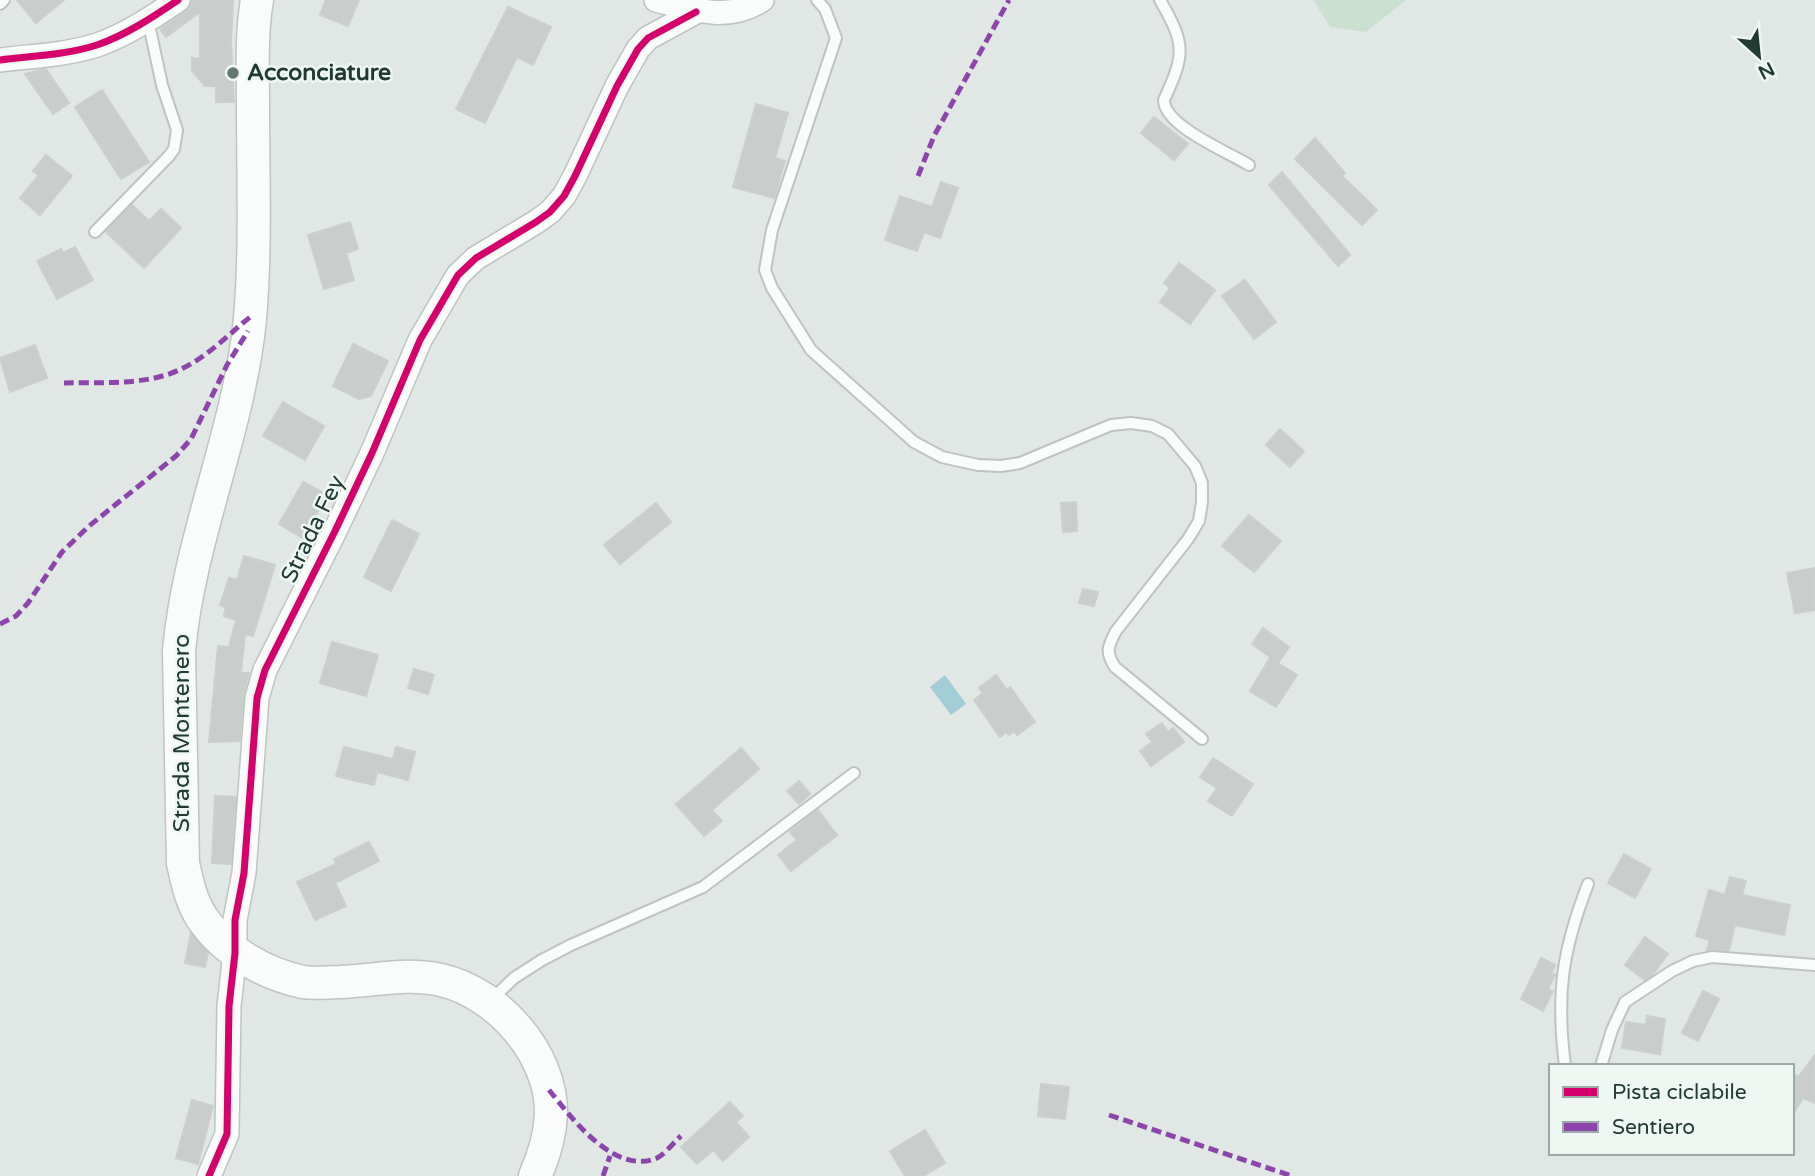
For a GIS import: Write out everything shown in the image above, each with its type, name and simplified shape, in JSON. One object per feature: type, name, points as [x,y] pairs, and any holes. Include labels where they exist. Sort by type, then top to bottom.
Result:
[{"type":"main road","name":"Strada Montenero","points":[[257,0],[253,58],[249,324],[240,386],[191,571],[179,651],[183,863],[190,896],[202,918],[235,953],[270,971],[305,982],[343,982],[410,976],[440,980],[461,986],[490,1001],[511,1021],[529,1045],[548,1090],[551,1113],[548,1137],[535,1176]]},
{"type":"street","points":[[0,60],[96,45],[148,20],[178,0]]},
{"type":"street","name":"Strada Fey","points":[[656,0],[696,12],[732,12],[750,7],[761,0]]},
{"type":"street","name":"Strada Fey","points":[[209,1176],[227,1134],[229,1006],[235,953],[235,920],[244,873],[257,698],[265,670],[367,464],[420,340],[458,275],[476,258],[550,212],[564,196],[575,176],[629,62],[638,49],[648,38],[696,12]]},
{"type":"lane","points":[[0,4],[5,0]]},
{"type":"lane","points":[[817,0],[825,9],[836,38],[772,230],[765,270],[772,288],[811,350],[914,442],[942,457],[978,465],[1002,466],[1020,463],[1111,425],[1152,426],[1168,434],[1195,466],[1202,483],[1199,521],[1116,631],[1108,646],[1108,656],[1115,667],[1202,739]]},
{"type":"lane","points":[[1160,0],[1180,43],[1180,61],[1164,106],[1169,115],[1189,132],[1249,165]]},
{"type":"lane","points":[[96,232],[170,156],[176,143],[177,130],[162,85],[148,20]]},
{"type":"lane","points":[[490,1001],[514,978],[542,960],[711,882],[854,774]]},
{"type":"lane","points":[[1565,1064],[1560,996],[1563,964],[1575,918],[1588,884]]},
{"type":"lane","points":[[1602,1064],[1612,1030],[1625,1002],[1672,971],[1693,961],[1712,957],[1815,965]]},
{"type":"green space","points":[[1313,0],[1406,0],[1366,32],[1330,27]]},
{"type":"water","points":[[945,675],[966,704],[951,715],[930,687]]},
{"type":"building","points":[[17,0],[64,0],[36,23]]},
{"type":"building","points":[[192,0],[233,0],[231,42],[234,102],[216,102],[216,86],[205,86],[192,71],[192,58],[200,59],[200,12],[166,37],[160,29],[186,11]]},
{"type":"building","points":[[326,0],[359,0],[348,26],[320,15]]},
{"type":"building","points":[[508,7],[551,27],[533,65],[517,57],[485,123],[456,109]]},
{"type":"building","points":[[46,69],[69,103],[53,114],[25,74]]},
{"type":"building","points":[[102,90],[149,162],[121,179],[75,107]]},
{"type":"building","points":[[756,104],[788,113],[775,158],[785,161],[774,198],[733,187]]},
{"type":"building","points":[[1154,117],[1188,144],[1174,160],[1141,133]]},
{"type":"building","points":[[1315,138],[1345,173],[1342,176],[1377,210],[1362,225],[1295,159]]},
{"type":"building","points":[[46,155],[72,176],[40,215],[20,198],[39,175],[33,171]]},
{"type":"building","points":[[1282,172],[1350,255],[1338,266],[1269,185]]},
{"type":"building","points":[[941,182],[958,188],[940,238],[924,232],[917,251],[885,240],[900,196],[932,207]]},
{"type":"building","points":[[132,205],[149,221],[161,209],[181,228],[144,268],[106,232]]},
{"type":"building","points":[[350,222],[358,249],[346,253],[354,280],[324,289],[308,235]]},
{"type":"building","points":[[75,247],[93,280],[57,299],[37,261],[61,249],[63,253]]},
{"type":"building","points":[[1179,263],[1215,290],[1190,324],[1160,302],[1170,288],[1164,283]]},
{"type":"building","points":[[1245,280],[1276,322],[1254,339],[1222,296]]},
{"type":"building","points":[[353,344],[388,361],[371,396],[359,399],[333,386]]},
{"type":"building","points":[[35,345],[47,378],[10,392],[0,358]]},
{"type":"building","points":[[283,402],[324,426],[305,460],[263,436]]},
{"type":"building","points":[[1280,429],[1304,451],[1290,467],[1266,445]]},
{"type":"building","points":[[303,482],[327,495],[303,538],[279,524]]},
{"type":"building","points":[[1076,502],[1077,531],[1063,532],[1061,503]]},
{"type":"building","points":[[656,503],[671,522],[620,564],[604,545]]},
{"type":"building","points":[[1249,515],[1281,541],[1254,572],[1222,546]]},
{"type":"building","points":[[392,520],[419,534],[391,591],[364,577]]},
{"type":"building","points":[[244,556],[275,565],[253,636],[245,634],[241,673],[249,673],[243,697],[240,741],[209,742],[218,646],[229,647],[236,620],[224,616],[226,607],[220,605],[229,578],[237,580]]},
{"type":"building","points":[[1815,568],[1815,610],[1795,613],[1787,573]]},
{"type":"building","points":[[1083,589],[1098,592],[1094,606],[1079,603]]},
{"type":"building","points":[[1263,628],[1289,647],[1278,663],[1252,644]]},
{"type":"building","points":[[332,642],[378,655],[366,696],[320,683]]},
{"type":"building","points":[[1270,658],[1297,675],[1276,707],[1250,691]]},
{"type":"building","points":[[414,669],[434,675],[428,694],[408,688]]},
{"type":"building","points":[[996,675],[1007,690],[1010,687],[1035,722],[1017,735],[1014,731],[1009,735],[1006,732],[1000,737],[974,700],[983,693],[979,688]]},
{"type":"building","points":[[1162,723],[1168,732],[1173,728],[1184,742],[1151,766],[1140,751],[1152,742],[1146,734]]},
{"type":"building","points":[[344,747],[393,759],[396,747],[415,752],[408,780],[377,772],[374,785],[336,776]]},
{"type":"building","points":[[741,748],[759,769],[712,810],[722,821],[704,836],[676,804]]},
{"type":"building","points":[[1213,758],[1253,784],[1232,816],[1208,801],[1217,788],[1200,777]]},
{"type":"building","points":[[799,781],[810,794],[799,804],[787,791]]},
{"type":"building","points":[[215,796],[236,797],[231,864],[212,863]]},
{"type":"building","points":[[818,810],[837,835],[791,871],[778,855],[797,840],[790,832]]},
{"type":"building","points":[[369,842],[379,861],[335,883],[346,906],[315,920],[297,882],[336,864],[334,859]]},
{"type":"building","points":[[1624,854],[1651,869],[1635,898],[1608,883]]},
{"type":"building","points":[[1730,877],[1746,881],[1742,895],[1790,905],[1784,935],[1735,925],[1729,950],[1707,950],[1710,940],[1696,936],[1709,890],[1725,895]]},
{"type":"building","points":[[191,933],[208,953],[205,967],[185,963]]},
{"type":"building","points":[[1645,937],[1668,954],[1645,980],[1625,965]]},
{"type":"building","points":[[1541,958],[1555,965],[1551,973],[1555,975],[1548,989],[1553,991],[1543,1011],[1521,999]]},
{"type":"building","points":[[1703,991],[1719,999],[1698,1041],[1682,1033]]},
{"type":"building","points":[[1647,1016],[1665,1019],[1660,1054],[1622,1048],[1626,1022],[1646,1025]]},
{"type":"building","points":[[1815,1055],[1815,1103],[1803,1098],[1794,1113],[1794,1075],[1799,1076]]},
{"type":"building","points":[[1041,1084],[1069,1087],[1065,1119],[1038,1116]]},
{"type":"building","points":[[192,1100],[213,1106],[198,1164],[176,1158]]},
{"type":"building","points":[[730,1102],[743,1116],[736,1122],[749,1137],[723,1161],[713,1150],[697,1164],[681,1147]]},
{"type":"building","points":[[925,1130],[945,1163],[923,1176],[905,1176],[890,1151]]},
{"type":"marked path","points":[[918,176],[934,136],[1009,0]]},
{"type":"marked path","points":[[64,383],[139,381],[168,374],[200,358],[250,317]]},
{"type":"marked path","points":[[0,624],[16,616],[28,603],[62,552],[89,526],[176,456],[191,439],[227,365],[248,331]]},
{"type":"marked path","points":[[549,1090],[595,1141],[625,1159],[641,1161],[657,1158],[681,1136]]},
{"type":"marked path","points":[[1109,1115],[1292,1176]]},
{"type":"marked path","points":[[603,1176],[610,1156]]},
{"type":"cycle path","points":[[0,60],[61,53],[97,45],[129,31],[178,0]]},
{"type":"cycle path","points":[[209,1176],[227,1134],[229,1006],[235,953],[235,920],[244,873],[257,698],[265,670],[372,453],[420,340],[458,275],[476,258],[550,212],[564,196],[575,176],[617,86],[638,49],[648,38],[696,12]]},
{"type":"place","name":"Acconciature","points":[[233,73]]}]
